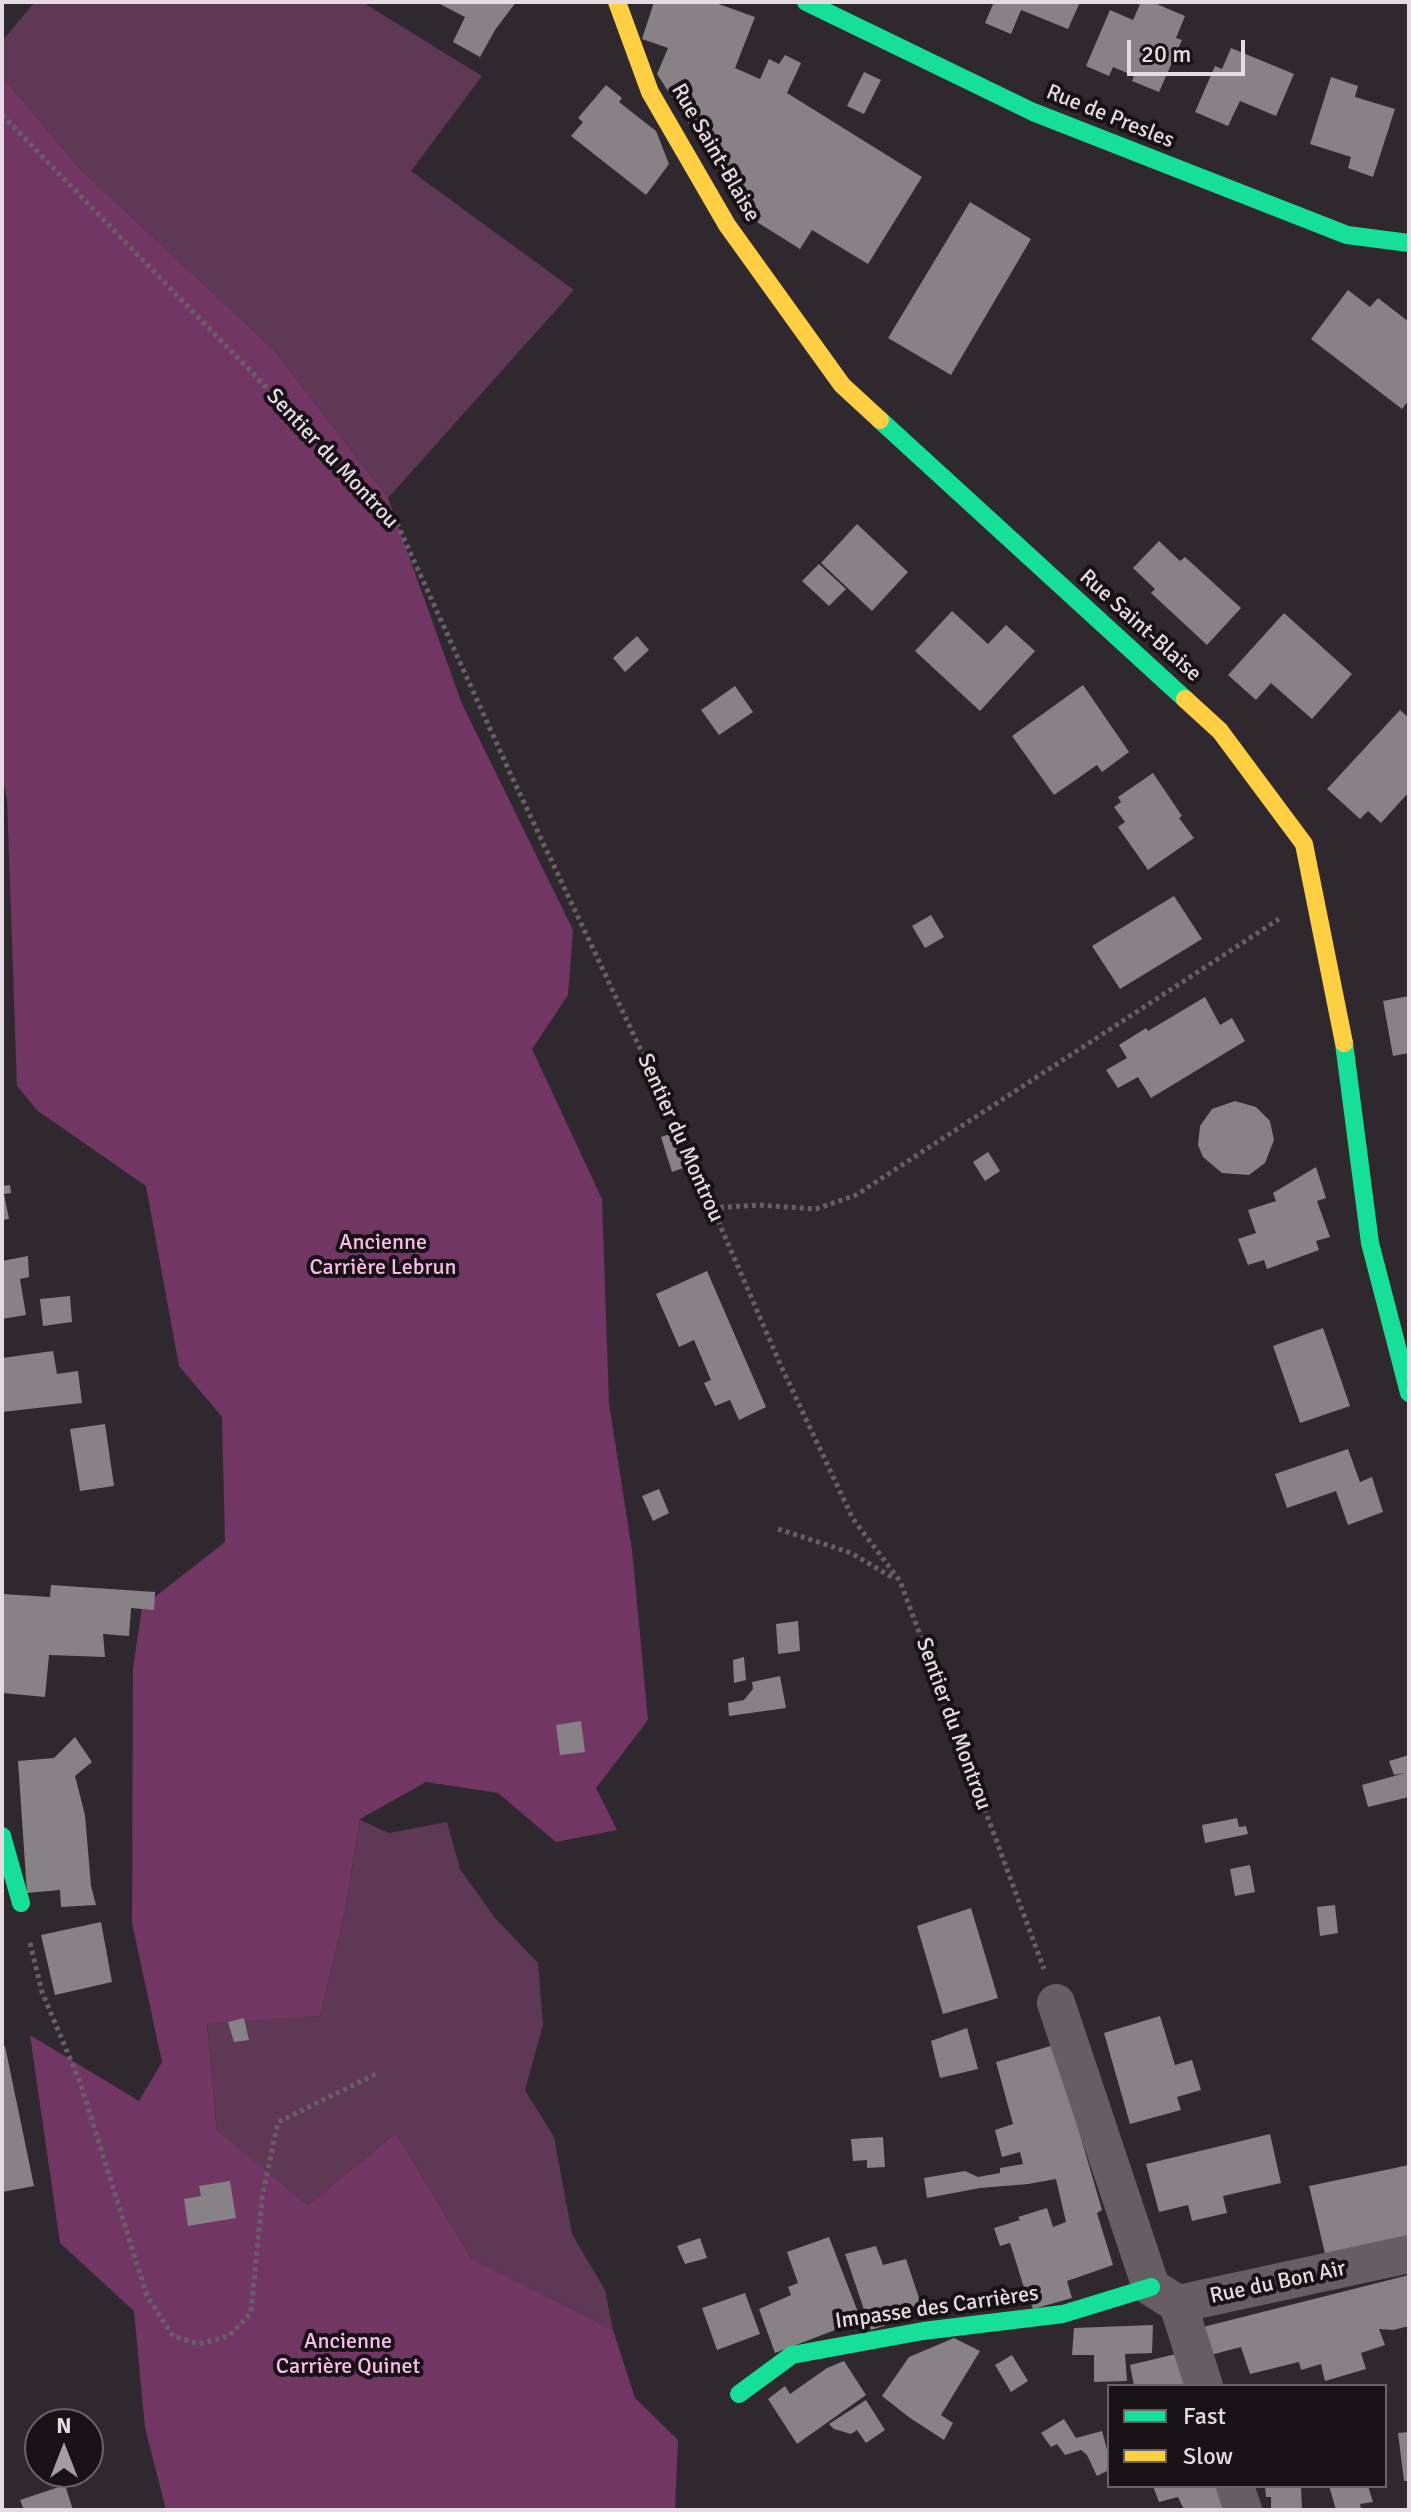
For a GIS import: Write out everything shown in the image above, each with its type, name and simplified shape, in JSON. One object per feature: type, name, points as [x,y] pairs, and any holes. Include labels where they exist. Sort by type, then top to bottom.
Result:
[{"type":"street","name":"Rue Saint-Blaise","points":[[617,2],[650,92],[727,225],[842,385],[1220,731],[1304,844],[1347,1058],[1370,1243],[1409,1393]]},
{"type":"street","name":"Rue de Presles","points":[[806,2],[1033,112],[1347,235],[1409,243]]},
{"type":"street","points":[[2,1836],[21,1903]]},
{"type":"street","points":[[1056,2003],[1165,2295],[1203,2384]]},
{"type":"street","name":"Rue du Bon Air","points":[[1165,2295],[1409,2254]]},
{"type":"street","name":"Impasse des Carrières","points":[[739,2394],[792,2355],[923,2331],[1063,2314],[1165,2295]]},
{"type":"street","points":[[1236,2488],[1243,2510]]},
{"type":"path","name":"Sentier du Montrou","points":[[2,115],[396,521],[537,831],[681,1135],[781,1366],[853,1519],[900,1581],[1056,2003]]},
{"type":"path","points":[[712,1208],[759,1205],[816,1209],[856,1195],[1314,896]]},
{"type":"path","points":[[778,1529],[851,1553],[900,1581]]},
{"type":"path","points":[[21,1903],[42,1992],[80,2082],[147,2296],[173,2336],[199,2344],[229,2336],[251,2313],[262,2198],[278,2122],[376,2074]]},
{"type":"shaded area","points":[[35,2],[362,2],[482,76],[411,171],[574,290],[388,498],[274,350],[79,168],[2,76],[2,41]]},
{"type":"shaded area","points":[[360,1820],[389,1833],[447,1822],[460,1869],[495,1918],[538,1963],[543,2025],[525,2090],[554,2137],[572,2234],[605,2290],[613,2330],[471,2258],[396,2133],[308,2205],[217,2132],[207,2022],[320,2016],[344,1916]]},
{"type":"green space","points":[[2,76],[79,168],[274,350],[388,498],[462,704],[573,930],[568,995],[532,1049],[602,1199],[609,1404],[632,1550],[648,1720],[596,1788],[617,1830],[556,1842],[498,1793],[426,1782],[360,1819],[344,1916],[320,2016],[207,2023],[217,2131],[308,2205],[396,2133],[471,2258],[613,2330],[635,2398],[678,2440],[675,2510],[166,2510],[145,2428],[134,2311],[60,2243],[30,2035],[139,2101],[162,2062],[132,1923],[133,1668],[142,1607],[225,1542],[222,1417],[179,1366],[146,1186],[38,1111],[17,1086],[7,799],[2,775]]},
{"type":"building","points":[[436,2],[516,2],[480,57],[453,42],[465,17]]},
{"type":"building","points":[[654,2],[713,2],[755,17],[735,68],[760,79],[769,59],[779,64],[785,55],[801,63],[787,93],[922,177],[868,264],[812,230],[800,249],[757,222],[761,216],[704,147],[657,74],[668,48],[642,39]]},
{"type":"building","points":[[994,2],[1080,2],[1068,29],[1021,10],[1011,34],[985,23]]},
{"type":"building","points":[[1141,2],[1152,2],[1185,16],[1176,38],[1182,40],[1159,92],[1132,81],[1134,76],[1113,67],[1109,76],[1086,66],[1110,10],[1133,20]]},
{"type":"building","points":[[1231,48],[1294,74],[1276,116],[1240,101],[1228,126],[1195,112],[1215,66],[1222,69]]},
{"type":"building","points":[[864,72],[881,80],[864,114],[847,106]]},
{"type":"building","points":[[1331,77],[1358,86],[1355,97],[1395,109],[1373,177],[1348,168],[1351,157],[1310,144]]},
{"type":"building","points":[[606,85],[622,98],[619,102],[656,131],[669,164],[646,195],[571,136],[583,122],[578,118]]},
{"type":"building","points":[[970,202],[1031,239],[951,375],[888,338]]},
{"type":"building","points":[[1348,290],[1370,307],[1378,298],[1409,322],[1409,400],[1402,409],[1311,339]]},
{"type":"building","points":[[857,524],[908,572],[872,611],[821,563]]},
{"type":"building","points":[[1159,541],[1180,561],[1185,557],[1241,608],[1207,645],[1151,593],[1155,589],[1133,568]]},
{"type":"building","points":[[819,564],[846,589],[829,606],[802,581]]},
{"type":"building","points":[[952,611],[988,644],[1006,625],[1035,651],[980,711],[915,651]]},
{"type":"building","points":[[1284,613],[1352,674],[1312,719],[1271,683],[1256,700],[1228,675]]},
{"type":"building","points":[[637,636],[649,650],[625,672],[613,658]]},
{"type":"building","points":[[1083,685],[1129,752],[1102,772],[1097,765],[1054,795],[1012,736]]},
{"type":"building","points":[[735,686],[753,712],[719,735],[701,710]]},
{"type":"building","points":[[1400,710],[1409,718],[1409,792],[1381,823],[1368,811],[1360,819],[1327,789]]},
{"type":"building","points":[[1153,773],[1194,838],[1148,870],[1118,827],[1125,822],[1114,807],[1121,802],[1118,797]]},
{"type":"building","points":[[1174,896],[1202,939],[1120,989],[1092,946]]},
{"type":"building","points":[[931,915],[944,937],[925,948],[912,926]]},
{"type":"building","points":[[1409,996],[1409,1053],[1393,1056],[1383,1001]]},
{"type":"building","points":[[1205,997],[1220,1025],[1232,1018],[1245,1041],[1151,1098],[1138,1077],[1118,1088],[1106,1070],[1127,1058],[1119,1045]]},
{"type":"building","points":[[1235,1101],[1256,1107],[1270,1121],[1274,1140],[1265,1163],[1249,1175],[1222,1173],[1203,1157],[1198,1145],[1200,1126],[1212,1109]]},
{"type":"building","points":[[676,1132],[686,1167],[672,1172],[661,1137]]},
{"type":"building","points":[[988,1152],[1000,1171],[985,1181],[973,1162]]},
{"type":"building","points":[[1316,1167],[1326,1198],[1317,1201],[1330,1237],[1316,1241],[1319,1250],[1267,1269],[1264,1260],[1248,1265],[1238,1239],[1256,1233],[1248,1210],[1276,1201],[1273,1193]]},
{"type":"building","points":[[10,1185],[11,1193],[4,1194],[9,1219],[2,1220],[2,1186]]},
{"type":"building","points":[[28,1256],[29,1277],[20,1279],[26,1315],[2,1319],[2,1261]]},
{"type":"building","points":[[707,1271],[766,1407],[739,1420],[730,1400],[715,1406],[704,1383],[711,1380],[694,1340],[679,1347],[656,1294]]},
{"type":"building","points":[[70,1296],[72,1322],[43,1326],[40,1299]]},
{"type":"building","points":[[1323,1328],[1350,1406],[1300,1423],[1273,1346]]},
{"type":"building","points":[[53,1351],[57,1374],[78,1371],[82,1403],[2,1412],[2,1358]]},
{"type":"building","points":[[105,1424],[114,1486],[80,1491],[70,1429]]},
{"type":"building","points":[[1348,1449],[1360,1482],[1372,1477],[1383,1512],[1348,1525],[1336,1491],[1287,1508],[1275,1474]]},
{"type":"building","points":[[659,1489],[669,1513],[653,1521],[642,1496]]},
{"type":"building","points":[[51,1585],[155,1592],[154,1610],[131,1608],[129,1636],[103,1634],[105,1657],[49,1655],[45,1697],[2,1693],[2,1594],[50,1597]]},
{"type":"building","points":[[798,1621],[800,1651],[778,1654],[776,1624]]},
{"type":"building","points":[[744,1657],[746,1680],[734,1683],[733,1660]]},
{"type":"building","points":[[780,1676],[786,1708],[729,1716],[728,1703],[744,1700],[753,1689],[752,1682]]},
{"type":"building","points":[[581,1721],[585,1752],[560,1755],[556,1725]]},
{"type":"building","points":[[75,1737],[92,1762],[75,1776],[85,1815],[91,1886],[96,1905],[61,1907],[60,1890],[27,1893],[18,1761],[54,1758]]},
{"type":"building","points":[[1409,1755],[1409,1797],[1368,1807],[1362,1785],[1405,1773],[1394,1775],[1389,1761]]},
{"type":"building","points":[[1237,1818],[1239,1827],[1246,1826],[1248,1834],[1205,1843],[1202,1825]]},
{"type":"building","points":[[1250,1865],[1255,1892],[1235,1896],[1230,1869]]},
{"type":"building","points":[[1335,1905],[1338,1933],[1320,1936],[1317,1907]]},
{"type":"building","points":[[971,1908],[998,1998],[943,2014],[917,1926]]},
{"type":"building","points":[[101,1922],[112,1982],[55,1995],[41,1935]]},
{"type":"building","points":[[1160,2016],[1175,2065],[1192,2060],[1201,2090],[1177,2097],[1181,2110],[1130,2124],[1104,2033]]},
{"type":"building","points":[[244,2018],[249,2040],[234,2042],[228,2022]]},
{"type":"building","points":[[967,2028],[978,2069],[940,2078],[931,2041]]},
{"type":"building","points":[[1054,2045],[1102,2210],[1097,2213],[1113,2265],[1067,2281],[1072,2298],[1033,2309],[1010,2243],[1000,2246],[994,2228],[1047,2208],[1053,2227],[1066,2222],[1056,2179],[927,2198],[924,2178],[965,2171],[978,2177],[1000,2173],[1000,2168],[1023,2164],[1020,2152],[1002,2157],[995,2130],[1013,2124],[996,2062]]},
{"type":"building","points":[[5,2046],[34,2186],[2,2192],[2,2047]]},
{"type":"building","points":[[1270,2134],[1281,2183],[1223,2196],[1227,2213],[1192,2221],[1188,2205],[1159,2212],[1146,2164]]},
{"type":"building","points":[[883,2137],[885,2167],[867,2168],[867,2160],[853,2161],[851,2139]]},
{"type":"building","points":[[1409,2165],[1409,2241],[1326,2258],[1309,2186]]},
{"type":"building","points":[[230,2181],[236,2218],[188,2226],[184,2199],[201,2196],[199,2186]]},
{"type":"building","points":[[829,2237],[861,2320],[775,2353],[759,2309],[791,2295],[788,2287],[798,2283],[787,2252]]},
{"type":"building","points":[[700,2238],[707,2258],[685,2264],[677,2246]]},
{"type":"building","points":[[876,2246],[883,2265],[906,2259],[924,2313],[871,2330],[845,2254]]},
{"type":"building","points":[[1409,2275],[1409,2326],[1379,2329],[1385,2345],[1361,2353],[1366,2369],[1325,2381],[1321,2364],[1301,2370],[1299,2362],[1250,2374],[1241,2347],[1203,2357],[1195,2329]]},
{"type":"building","points":[[745,2293],[760,2334],[717,2350],[702,2308]]},
{"type":"building","points":[[1153,2325],[1152,2353],[1125,2354],[1127,2381],[1094,2382],[1094,2355],[1072,2355],[1074,2328]]},
{"type":"building","points":[[954,2338],[980,2351],[941,2415],[953,2423],[944,2440],[882,2396],[909,2357]]},
{"type":"building","points":[[1180,2353],[1186,2384],[1134,2384],[1130,2365]]},
{"type":"building","points":[[1012,2355],[1028,2381],[1011,2392],[995,2365]]},
{"type":"building","points":[[844,2361],[866,2395],[797,2444],[768,2399],[785,2386],[790,2394],[827,2368]]},
{"type":"building","points":[[866,2400],[885,2430],[866,2443],[857,2430],[851,2434],[834,2429],[829,2424]]},
{"type":"building","points":[[1064,2419],[1076,2438],[1102,2431],[1107,2450],[1107,2471],[1097,2476],[1087,2455],[1081,2450],[1065,2455],[1057,2444],[1051,2447],[1041,2433]]},
{"type":"building","points":[[1409,2432],[1409,2481],[1404,2481],[1398,2433]]},
{"type":"building","points":[[56,2488],[66,2488],[73,2510],[24,2510],[20,2500]]},
{"type":"building","points":[[1154,2488],[1232,2488],[1239,2510],[1184,2510],[1178,2497],[1159,2502]]},
{"type":"building","points":[[1265,2488],[1301,2488],[1302,2510],[1271,2510],[1271,2497],[1266,2497]]},
{"type":"building","points":[[1330,2488],[1369,2488],[1373,2502],[1360,2504],[1361,2508],[1352,2510],[1336,2510]]},
{"type":"traffic: fast","points":[[806,2],[1033,112],[1347,235],[1409,243]]},
{"type":"traffic: fast","points":[[880,420],[1185,699]]},
{"type":"traffic: fast","points":[[1344,1043],[1370,1243],[1409,1393]]},
{"type":"traffic: fast","points":[[2,1836],[21,1903]]},
{"type":"traffic: fast","points":[[739,2394],[792,2355],[923,2331],[1063,2314],[1151,2287]]},
{"type":"traffic: slow","points":[[617,2],[650,92],[727,225],[842,385],[880,420]]},
{"type":"traffic: slow","points":[[1185,699],[1220,731],[1304,844],[1344,1043]]},
{"type":"park label","name":"Ancienne Carrière Lebrun","points":[[383,1256]]},
{"type":"park label","name":"Ancienne Carrière Quinet","points":[[348,2354]]}]
